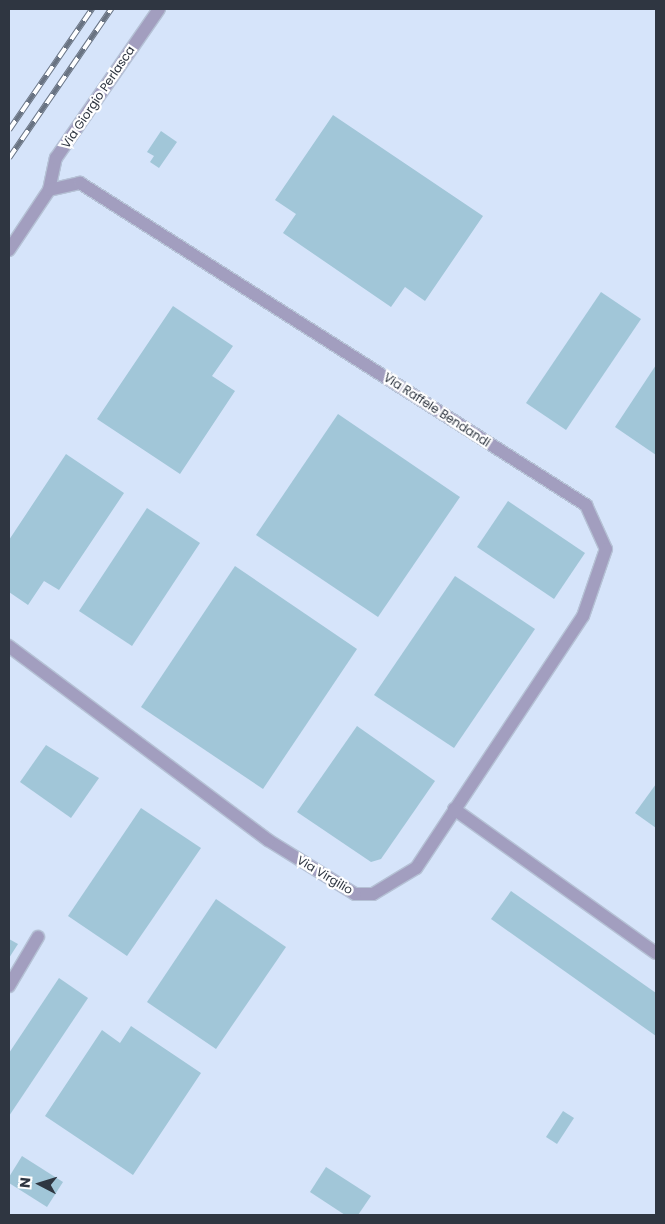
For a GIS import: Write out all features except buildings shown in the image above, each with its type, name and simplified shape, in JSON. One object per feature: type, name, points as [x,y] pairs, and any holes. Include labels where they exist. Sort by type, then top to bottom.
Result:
[{"type":"street","name":"Via Giorgio Perlasca","points":[[50,190],[56,158],[159,9]]},
{"type":"street","name":"Via Raffele Bendandi","points":[[50,190],[80,182],[586,505],[606,549],[583,616],[454,810]]},
{"type":"street","points":[[9,250],[50,190]]},
{"type":"street","name":"Via Virgilio","points":[[9,646],[268,840],[355,894],[373,894],[416,868],[454,810]]},
{"type":"street","points":[[454,810],[656,953]]},
{"type":"street","points":[[9,986],[38,938]]},
{"type":"railway","points":[[9,130],[92,9]]},
{"type":"railway","points":[[9,158],[111,9]]}]
